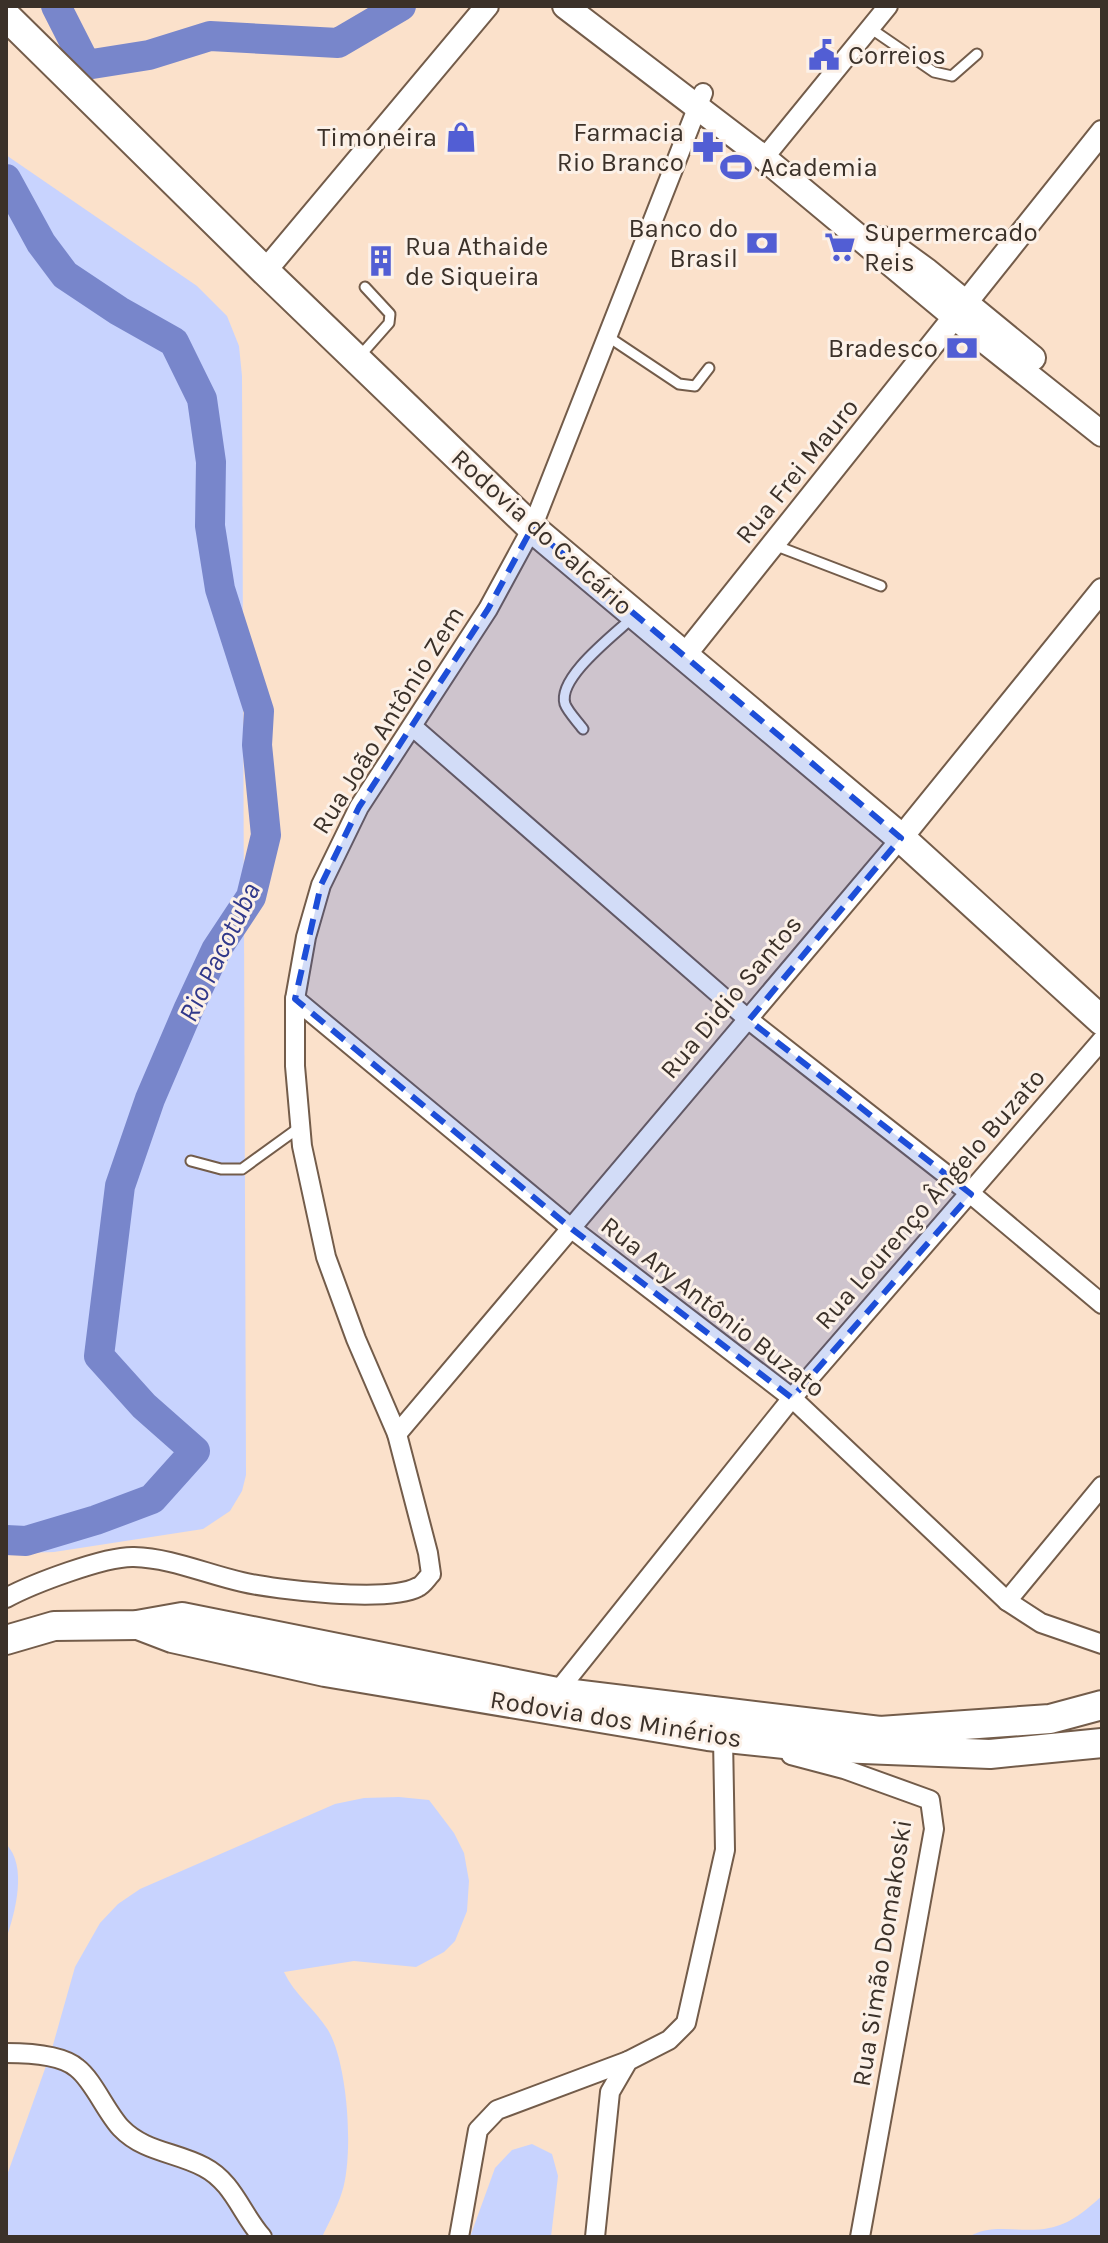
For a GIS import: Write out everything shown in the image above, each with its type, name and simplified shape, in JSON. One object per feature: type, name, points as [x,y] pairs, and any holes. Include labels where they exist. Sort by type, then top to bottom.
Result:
[{"type":"main road","points":[[565,6],[701,100]]},
{"type":"main road","points":[[591,6],[960,311],[1102,434]]},
{"type":"main road","name":"Rodovia do Calcário","points":[[6,16],[532,528],[901,838],[1102,1021]]},
{"type":"main road","points":[[960,311],[1102,416]]},
{"type":"main road","name":"Rodovia dos Minérios","points":[[6,1640],[54,1626],[137,1625],[182,1617],[557,1692],[880,1731],[1050,1719],[1098,1704]]},
{"type":"main road","name":"Rodovia dos Minérios","points":[[137,1625],[172,1638],[325,1672],[723,1738],[812,1747],[990,1754],[1102,1743]]},
{"type":"street","points":[[265,271],[487,6]]},
{"type":"street","points":[[768,152],[888,6]]},
{"type":"street","name":"Rua João Antônio Zem","points":[[6,1598],[108,1560],[131,1556],[156,1559],[243,1583],[328,1592],[389,1594],[419,1587],[431,1574],[397,1434],[356,1339],[326,1257],[300,1127],[295,1066],[295,999],[306,937],[321,885],[359,807],[488,609],[532,528],[701,100]]},
{"type":"street","name":"Rua Frei Mauro","points":[[684,656],[1102,132]]},
{"type":"street","name":"Rua Didio Santos","points":[[397,1434],[749,1020],[1102,590]]},
{"type":"street","points":[[413,727],[749,1020],[971,1194],[1102,1304]]},
{"type":"street","name":"Rua Ary Antônio Buzato","points":[[295,999],[572,1229],[792,1398],[1007,1601],[1041,1623],[1102,1644]]},
{"type":"street","name":"Rua Lourenço Ângelo Buzato","points":[[557,1692],[792,1398],[1102,1040]]},
{"type":"street","points":[[1007,1601],[1102,1486]]},
{"type":"street","points":[[459,2237],[478,2130],[497,2110],[628,2061],[669,2040],[686,2023],[725,1850],[723,1738]]},
{"type":"street","name":"Rua Simão Domakoski","points":[[768,1742],[790,1755],[844,1769],[930,1800],[934,1829],[860,2237]]},
{"type":"street","points":[[6,2053],[37,2052],[77,2067],[121,2128],[145,2146],[205,2167],[231,2188],[262,2237]]},
{"type":"street","points":[[603,2237],[595,2237],[610,2092],[628,2061]]},
{"type":"lane","points":[[870,28],[934,72],[944,75],[952,76],[977,54]]},
{"type":"lane","points":[[356,359],[389,323],[390,314],[365,287]]},
{"type":"lane","points":[[607,336],[679,384],[695,386],[709,368]]},
{"type":"lane","points":[[774,545],[881,586]]},
{"type":"lane","points":[[583,729],[565,704],[564,691],[571,676],[634,615]]},
{"type":"lane","points":[[191,1161],[221,1169],[242,1169],[300,1127]]},
{"type":"highlighted area","points":[[532,528],[901,838],[749,1020],[971,1194],[792,1398],[572,1229],[295,999],[321,885],[359,807],[488,609]]},
{"type":"shaded area","points":[[6,155],[197,286],[227,316],[239,346],[242,376],[246,1475],[242,1491],[230,1511],[203,1529],[54,1552],[25,1553],[11,1541],[6,1530]]},
{"type":"shaded area","points":[[364,1798],[429,1800],[454,1833],[464,1853],[469,1881],[467,1911],[455,1941],[444,1952],[416,1967],[354,1961],[284,1972],[328,2030],[335,2045],[344,2086],[348,2134],[346,2176],[340,2198],[322,2237],[6,2237],[6,2178],[51,2052],[75,1967],[100,1923],[118,1904],[140,1889],[335,1804]]},
{"type":"shaded area","points":[[6,1844],[17,1864],[18,1890],[6,1939]]},
{"type":"shaded area","points":[[532,2144],[552,2154],[558,2176],[551,2237],[470,2237],[495,2168],[512,2150]]},
{"type":"shaded area","points":[[1102,2196],[1102,2237],[969,2237],[987,2230],[1057,2226],[1078,2216]]},
{"type":"waterway","name":"Rio Pacotuba","points":[[56,6],[86,65],[149,55],[210,36],[338,43],[401,6]]},
{"type":"waterway","name":"Rio Pacotuba","points":[[6,179],[41,243],[65,275],[174,342],[202,399],[211,462],[210,526],[220,589],[259,711],[257,745],[266,835],[251,897],[216,950],[189,1008],[150,1099],[120,1186],[99,1356],[144,1406],[195,1451],[152,1499],[26,1541],[6,1540]]},
{"type":"place","name":"Correios","points":[[824,55]]},
{"type":"place","name":"Timoneira","points":[[461,137]]},
{"type":"place","name":"Farmacia Rio Branco","points":[[708,147]]},
{"type":"place","name":"Academia","points":[[736,167]]},
{"type":"place","name":"Banco do Brasil","points":[[762,243]]},
{"type":"place","name":"Supermercado Reis","points":[[840,247]]},
{"type":"place","name":"Rua Athaide de Siqueira","points":[[381,261]]},
{"type":"place","name":"Bradesco","points":[[962,348]]}]
